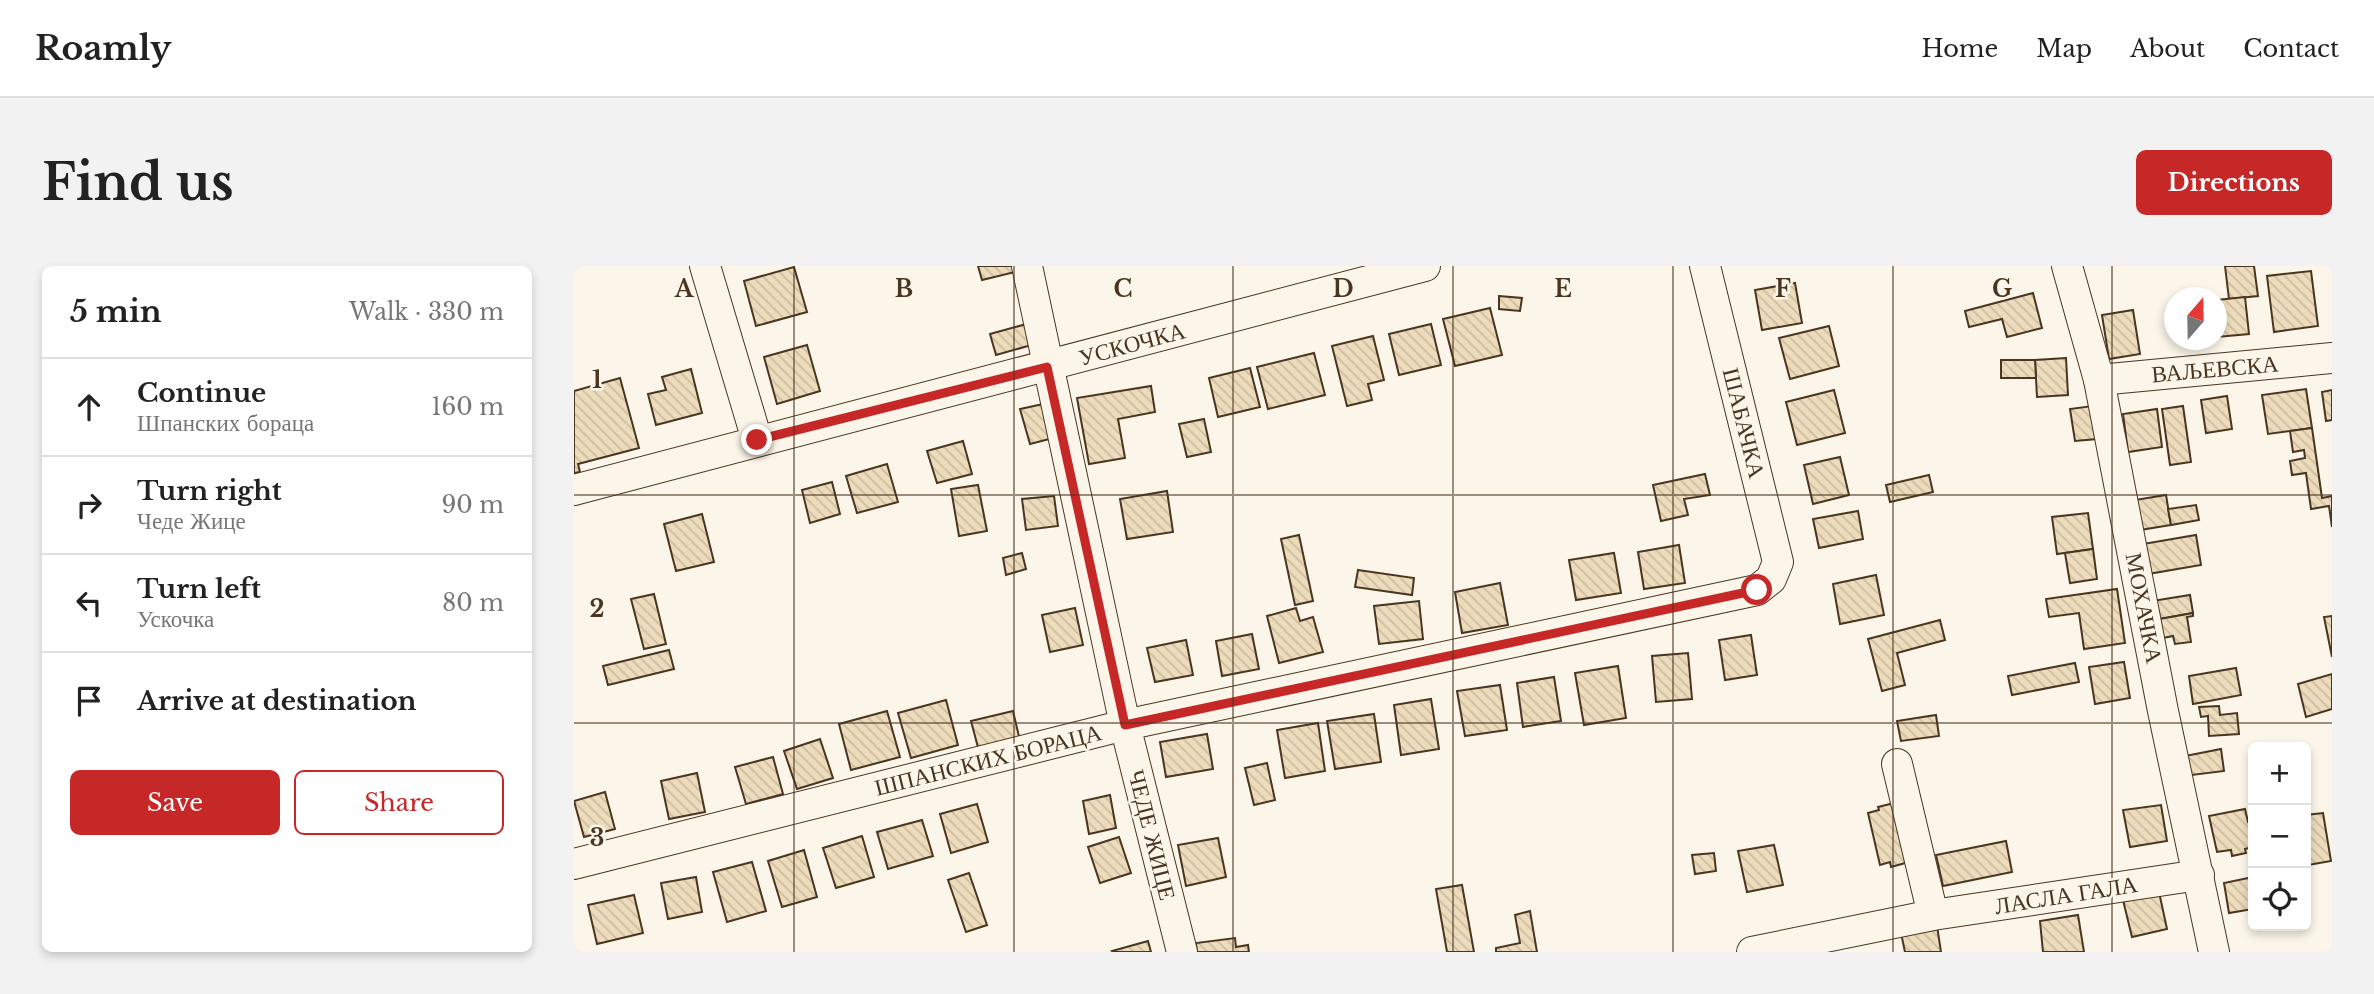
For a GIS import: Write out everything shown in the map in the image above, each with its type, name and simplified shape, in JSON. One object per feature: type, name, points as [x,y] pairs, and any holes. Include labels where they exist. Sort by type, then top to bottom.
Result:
[{"type":"street","points":[[705,266],[757,440]]},
{"type":"street","name":"ЧЕДЕ ЖИЦЕ","points":[[1027,266],[1125,725],[1182,952]]},
{"type":"street","name":"УСКОЧКА","points":[[574,490],[1425,266]]},
{"type":"street","name":"ШАБАЧКА","points":[[1705,266],[1777,562],[1771,579]]},
{"type":"street","name":"МОХАЧКА","points":[[2067,266],[2099,380],[2163,710],[2214,952]]},
{"type":"street","name":"ВАЉЕВСКА","points":[[2099,380],[2332,358]]},
{"type":"street","name":"ШПАНСКИХ БОРАЦА","points":[[574,864],[1125,725],[1757,590],[1771,579]]},
{"type":"street","points":[[1897,764],[1933,915]]},
{"type":"street","name":"ЛАСЛА ГАЛА","points":[[1752,952],[1933,915],[2199,875]]},
{"type":"building","points":[[978,266],[1018,266],[1019,271],[982,280]]},
{"type":"building","points":[[2225,266],[2254,266],[2258,296],[2229,299]]},
{"type":"building","points":[[794,267],[807,312],[756,326],[744,281]]},
{"type":"building","points":[[2311,271],[2318,326],[2274,332],[2267,276]]},
{"type":"building","points":[[1795,283],[1802,323],[1762,330],[1755,290]]},
{"type":"building","points":[[2033,293],[2042,328],[2007,337],[2002,319],[1969,327],[1965,311]]},
{"type":"building","points":[[1499,296],[1522,298],[1520,311],[1499,309]]},
{"type":"building","points":[[2245,297],[2249,334],[2227,336],[2227,299]]},
{"type":"building","points":[[1490,308],[1502,355],[1455,366],[1443,319]]},
{"type":"building","points":[[2133,310],[2140,354],[2109,359],[2102,315]]},
{"type":"building","points":[[1030,323],[1035,344],[996,355],[990,334]]},
{"type":"building","points":[[1431,324],[1441,365],[1399,375],[1389,334]]},
{"type":"building","points":[[1829,326],[1839,366],[1790,379],[1779,338]]},
{"type":"building","points":[[1373,336],[1384,380],[1368,384],[1372,400],[1347,406],[1332,346]]},
{"type":"building","points":[[807,345],[820,391],[777,404],[764,357]]},
{"type":"building","points":[[1314,353],[1325,395],[1268,409],[1257,367]]},
{"type":"building","points":[[2066,358],[2068,395],[2037,397],[2035,360]]},
{"type":"building","points":[[2001,360],[2035,360],[2036,378],[2001,378]]},
{"type":"building","points":[[1250,368],[1260,407],[1218,417],[1209,378]]},
{"type":"building","points":[[691,369],[702,413],[656,425],[648,394],[666,390],[662,377]]},
{"type":"building","points":[[620,378],[639,448],[578,464],[580,472],[574,473],[574,391]]},
{"type":"building","points":[[1151,386],[1155,412],[1118,419],[1125,458],[1089,464],[1077,398]]},
{"type":"building","points":[[2306,389],[2312,428],[2268,434],[2262,395]]},
{"type":"building","points":[[1834,390],[1845,433],[1797,445],[1786,402]]},
{"type":"building","points":[[2332,390],[2332,420],[2326,421],[2322,392]]},
{"type":"building","points":[[2227,396],[2232,429],[2206,433],[2201,400]]},
{"type":"building","points":[[1048,403],[1057,437],[1030,444],[1020,409]]},
{"type":"building","points":[[2092,406],[2097,439],[2075,441],[2070,409]]},
{"type":"building","points":[[2183,406],[2191,462],[2170,465],[2162,409]]},
{"type":"building","points":[[2157,409],[2162,447],[2128,452],[2123,414]]},
{"type":"building","points":[[1204,419],[1211,452],[1187,457],[1179,424]]},
{"type":"building","points":[[2312,428],[2322,498],[2332,496],[2332,527],[2329,506],[2311,509],[2306,473],[2292,475],[2290,461],[2305,458],[2304,450],[2293,452],[2290,431]]},
{"type":"building","points":[[963,441],[972,474],[937,483],[927,451]]},
{"type":"building","points":[[1840,457],[1849,495],[1813,504],[1804,465]]},
{"type":"building","points":[[887,464],[898,502],[857,513],[846,476]]},
{"type":"building","points":[[1705,474],[1710,495],[1684,499],[1688,515],[1661,521],[1653,485]]},
{"type":"building","points":[[1929,475],[1933,492],[1890,502],[1886,485]]},
{"type":"building","points":[[832,482],[840,514],[810,523],[802,490]]},
{"type":"building","points":[[978,485],[987,531],[959,536],[951,489]]},
{"type":"building","points":[[1167,491],[1173,532],[1127,539],[1120,499]]},
{"type":"building","points":[[2166,495],[2171,525],[2140,530],[2135,500]]},
{"type":"building","points":[[1054,496],[1058,526],[1026,530],[1022,499]]},
{"type":"building","points":[[2196,505],[2199,520],[2171,525],[2168,509]]},
{"type":"building","points":[[1858,511],[1863,539],[1819,548],[1813,519]]},
{"type":"building","points":[[2088,513],[2093,549],[2057,554],[2052,517]]},
{"type":"building","points":[[702,514],[714,562],[676,571],[664,524]]},
{"type":"building","points":[[1299,535],[1313,601],[1295,605],[1281,539]]},
{"type":"building","points":[[2196,535],[2201,565],[2148,574],[2143,544]]},
{"type":"building","points":[[1679,545],[1685,583],[1644,589],[1638,552]]},
{"type":"building","points":[[2093,549],[2097,579],[2070,583],[2065,553]]},
{"type":"building","points":[[1022,553],[1026,569],[1006,575],[1003,558]]},
{"type":"building","points":[[1614,553],[1621,593],[1576,600],[1569,560]]},
{"type":"building","points":[[1358,570],[1414,578],[1412,595],[1355,587]]},
{"type":"building","points":[[1876,575],[1884,615],[1840,624],[1833,584]]},
{"type":"building","points":[[1500,583],[1508,625],[1462,633],[1455,592]]},
{"type":"building","points":[[2117,589],[2125,643],[2084,649],[2079,613],[2049,617],[2046,599]]},
{"type":"building","points":[[654,594],[666,644],[644,649],[631,599]]},
{"type":"building","points":[[2190,595],[2193,613],[2154,620],[2152,601]]},
{"type":"building","points":[[1419,601],[1423,639],[1379,644],[1374,606]]},
{"type":"building","points":[[1075,608],[1083,645],[1050,652],[1042,615]]},
{"type":"building","points":[[1296,608],[1300,621],[1313,617],[1323,652],[1279,663],[1267,616]]},
{"type":"building","points":[[2193,613],[2193,616],[2187,617],[2191,642],[2175,644],[2173,636],[2158,639],[2154,620]]},
{"type":"building","points":[[2332,616],[2332,657],[2324,617]]},
{"type":"building","points":[[1940,620],[1945,640],[1897,653],[1905,685],[1882,691],[1868,639]]},
{"type":"building","points":[[1252,634],[1259,669],[1222,676],[1216,641]]},
{"type":"building","points":[[1751,635],[1757,675],[1725,680],[1719,640]]},
{"type":"building","points":[[1186,640],[1193,675],[1155,682],[1147,648]]},
{"type":"building","points":[[669,650],[674,669],[608,685],[603,666]]},
{"type":"building","points":[[1688,653],[1692,699],[1656,702],[1652,656]]},
{"type":"building","points":[[2124,662],[2130,698],[2095,704],[2089,667]]},
{"type":"building","points":[[2075,663],[2079,682],[2012,695],[2008,676]]},
{"type":"building","points":[[1618,666],[1626,718],[1584,725],[1575,673]]},
{"type":"building","points":[[2236,668],[2241,695],[2193,704],[2189,676]]},
{"type":"building","points":[[2332,674],[2332,709],[2306,717],[2298,684]]},
{"type":"building","points":[[1554,677],[1561,721],[1523,727],[1517,683]]},
{"type":"building","points":[[1500,685],[1507,730],[1465,736],[1457,691]]},
{"type":"building","points":[[1431,699],[1439,749],[1401,755],[1394,705]]},
{"type":"building","points":[[946,700],[958,745],[911,758],[898,713]]},
{"type":"building","points":[[2219,706],[2220,715],[2237,713],[2239,734],[2209,736],[2208,716],[2201,717],[2199,707]]},
{"type":"building","points":[[887,711],[900,757],[851,770],[839,724]]},
{"type":"building","points":[[1013,711],[1021,745],[980,755],[971,721]]},
{"type":"building","points":[[1374,714],[1381,762],[1335,769],[1327,721]]},
{"type":"building","points":[[1936,715],[1939,736],[1901,741],[1897,721]]},
{"type":"building","points":[[1318,723],[1325,771],[1285,778],[1277,730]]},
{"type":"building","points":[[1207,734],[1213,769],[1166,777],[1160,742]]},
{"type":"building","points":[[820,739],[833,778],[797,789],[784,751]]},
{"type":"building","points":[[2221,749],[2224,771],[2184,776],[2180,757]]},
{"type":"building","points":[[773,757],[783,794],[746,804],[735,767]]},
{"type":"building","points":[[1267,763],[1275,800],[1254,805],[1245,768]]},
{"type":"building","points":[[697,773],[705,812],[669,819],[661,781]]},
{"type":"building","points":[[605,792],[615,829],[584,837],[574,801]]},
{"type":"building","points":[[1110,795],[1116,828],[1089,834],[1083,801]]},
{"type":"building","points":[[1894,803],[1909,862],[1891,867],[1890,862],[1880,865],[1868,813]]},
{"type":"building","points":[[977,804],[988,842],[951,853],[940,814]]},
{"type":"building","points":[[2161,805],[2167,841],[2130,847],[2123,810]]},
{"type":"building","points":[[2245,809],[2248,822],[2246,853],[2232,856],[2231,850],[2217,852],[2209,816]]},
{"type":"building","points":[[2323,813],[2331,861],[2311,864],[2311,814]]},
{"type":"building","points":[[922,820],[933,856],[888,869],[877,832]]},
{"type":"building","points":[[862,836],[874,877],[836,888],[823,848]]},
{"type":"building","points":[[1119,837],[1131,873],[1100,883],[1088,847]]},
{"type":"building","points":[[1218,838],[1226,877],[1186,886],[1178,845]]},
{"type":"building","points":[[2006,841],[2012,872],[1943,886],[1936,855]]},
{"type":"building","points":[[1774,845],[1783,885],[1747,892],[1738,851]]},
{"type":"building","points":[[804,850],[817,897],[782,907],[768,861]]},
{"type":"building","points":[[1714,853],[1716,871],[1695,874],[1692,855]]},
{"type":"building","points":[[752,862],[766,911],[727,922],[713,872]]},
{"type":"building","points":[[969,873],[987,925],[966,932],[948,880]]},
{"type":"building","points":[[696,877],[702,912],[668,919],[661,883]]},
{"type":"building","points":[[2248,878],[2248,910],[2229,913],[2224,883]]},
{"type":"building","points":[[1462,885],[1474,952],[1447,952],[1436,889]]},
{"type":"building","points":[[2159,892],[2167,929],[2132,937],[2123,900]]},
{"type":"building","points":[[634,895],[643,933],[597,944],[588,905]]},
{"type":"building","points":[[1530,911],[1537,952],[1496,952],[1496,948],[1520,943],[1515,915]]},
{"type":"building","points":[[2078,915],[2084,952],[2043,952],[2040,921]]},
{"type":"building","points":[[1937,926],[1941,952],[1905,952],[1901,933]]},
{"type":"building","points":[[1235,938],[1236,947],[1248,945],[1249,952],[1197,952],[1196,943]]},
{"type":"building","points":[[1148,941],[1151,952],[1112,951]]},
{"type":"route","points":[[757,440],[1047,367],[1125,725],[1757,590]]}]
